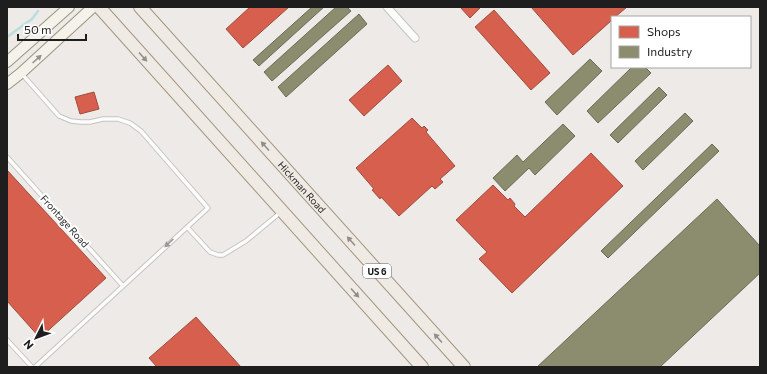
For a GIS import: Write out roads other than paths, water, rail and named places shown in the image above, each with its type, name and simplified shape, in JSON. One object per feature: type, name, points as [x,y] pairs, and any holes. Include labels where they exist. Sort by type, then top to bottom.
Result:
[{"type":"main road","points":[[7,62],[69,7]]},
{"type":"main road","points":[[7,84],[93,7]]},
{"type":"main road","points":[[98,7],[422,367]]},
{"type":"main road","name":"Hickman Road","points":[[140,7],[464,367]]},
{"type":"street","points":[[386,7],[415,38]]},
{"type":"lane","points":[[21,73],[59,116],[71,121],[80,122],[118,119],[130,123],[141,131],[208,208],[35,367]]},
{"type":"lane","name":"Frontage Road","points":[[7,157],[123,286]]},
{"type":"lane","points":[[187,227],[210,252],[223,255],[246,241],[282,212]]},
{"type":"lane","points":[[7,340],[32,367]]},
{"type":"waterway","points":[[7,37],[32,19],[38,11]]}]
